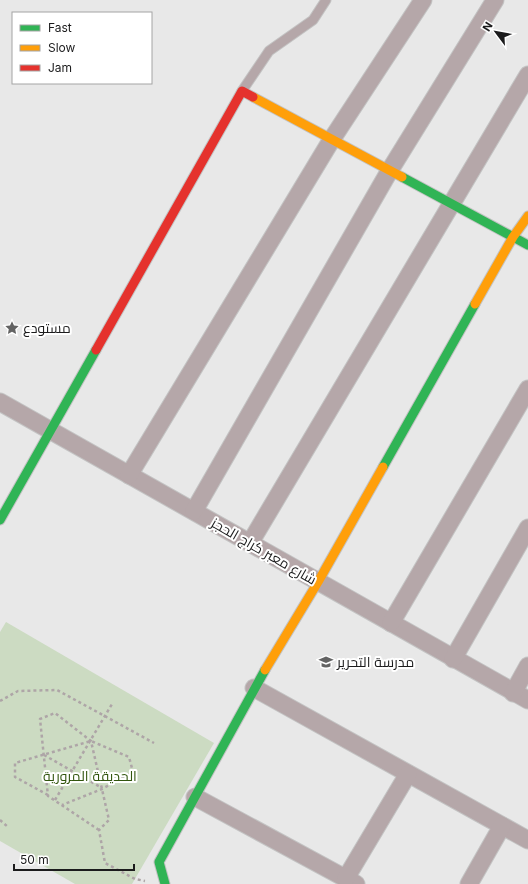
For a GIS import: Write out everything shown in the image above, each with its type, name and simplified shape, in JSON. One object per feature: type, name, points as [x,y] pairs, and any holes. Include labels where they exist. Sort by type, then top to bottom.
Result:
[{"type":"street","points":[[129,475],[332,139],[423,0]]},
{"type":"street","points":[[194,511],[390,170],[495,0]]},
{"type":"street","points":[[250,543],[528,74]]},
{"type":"street","points":[[0,520],[242,91],[528,245]]},
{"type":"street","points":[[165,884],[160,862],[254,688],[318,582],[513,237],[528,216]]},
{"type":"street","points":[[391,623],[528,389]]},
{"type":"street","name":"شارع معبر كراج الحجز","points":[[0,402],[521,696]]},
{"type":"street","points":[[453,658],[528,528]]},
{"type":"street","points":[[521,696],[528,666]]},
{"type":"street","points":[[254,688],[528,840]]},
{"type":"street","points":[[195,797],[351,881],[408,774]]},
{"type":"street","points":[[469,884],[502,826]]},
{"type":"lane","points":[[242,91],[269,51],[313,20],[326,0]]},
{"type":"path","points":[[0,701],[18,692],[57,690],[154,743]]},
{"type":"path","points":[[55,800],[112,704]]},
{"type":"path","points":[[48,796],[40,719],[55,713],[90,741],[128,757],[132,772],[102,788],[62,804]]},
{"type":"path","points":[[90,741],[15,763],[15,777],[62,804],[99,830],[105,863],[135,879],[165,884]]},
{"type":"path","points":[[90,741],[109,820],[99,830]]},
{"type":"path","points":[[44,755],[102,788]]},
{"type":"path","points":[[0,820],[8,827]]},
{"type":"green space","name":"الحديقة المرورية","points":[[6,622],[214,743],[132,884],[75,884],[0,841],[0,632]]},
{"type":"traffic: fast","points":[[402,177],[528,245]]},
{"type":"traffic: fast","points":[[383,467],[475,304]]},
{"type":"traffic: fast","points":[[0,520],[96,350]]},
{"type":"traffic: fast","points":[[165,884],[159,862],[265,670]]},
{"type":"traffic: slow","points":[[253,97],[402,177]]},
{"type":"traffic: slow","points":[[475,304],[513,237],[528,216]]},
{"type":"traffic: slow","points":[[265,670],[318,582],[383,467]]},
{"type":"traffic: jam","points":[[96,350],[242,91],[253,97]]},
{"type":"place","name":"مستودع","points":[[12,328]]},
{"type":"place","name":"مدرسة التحرير","points":[[326,662]]}]
